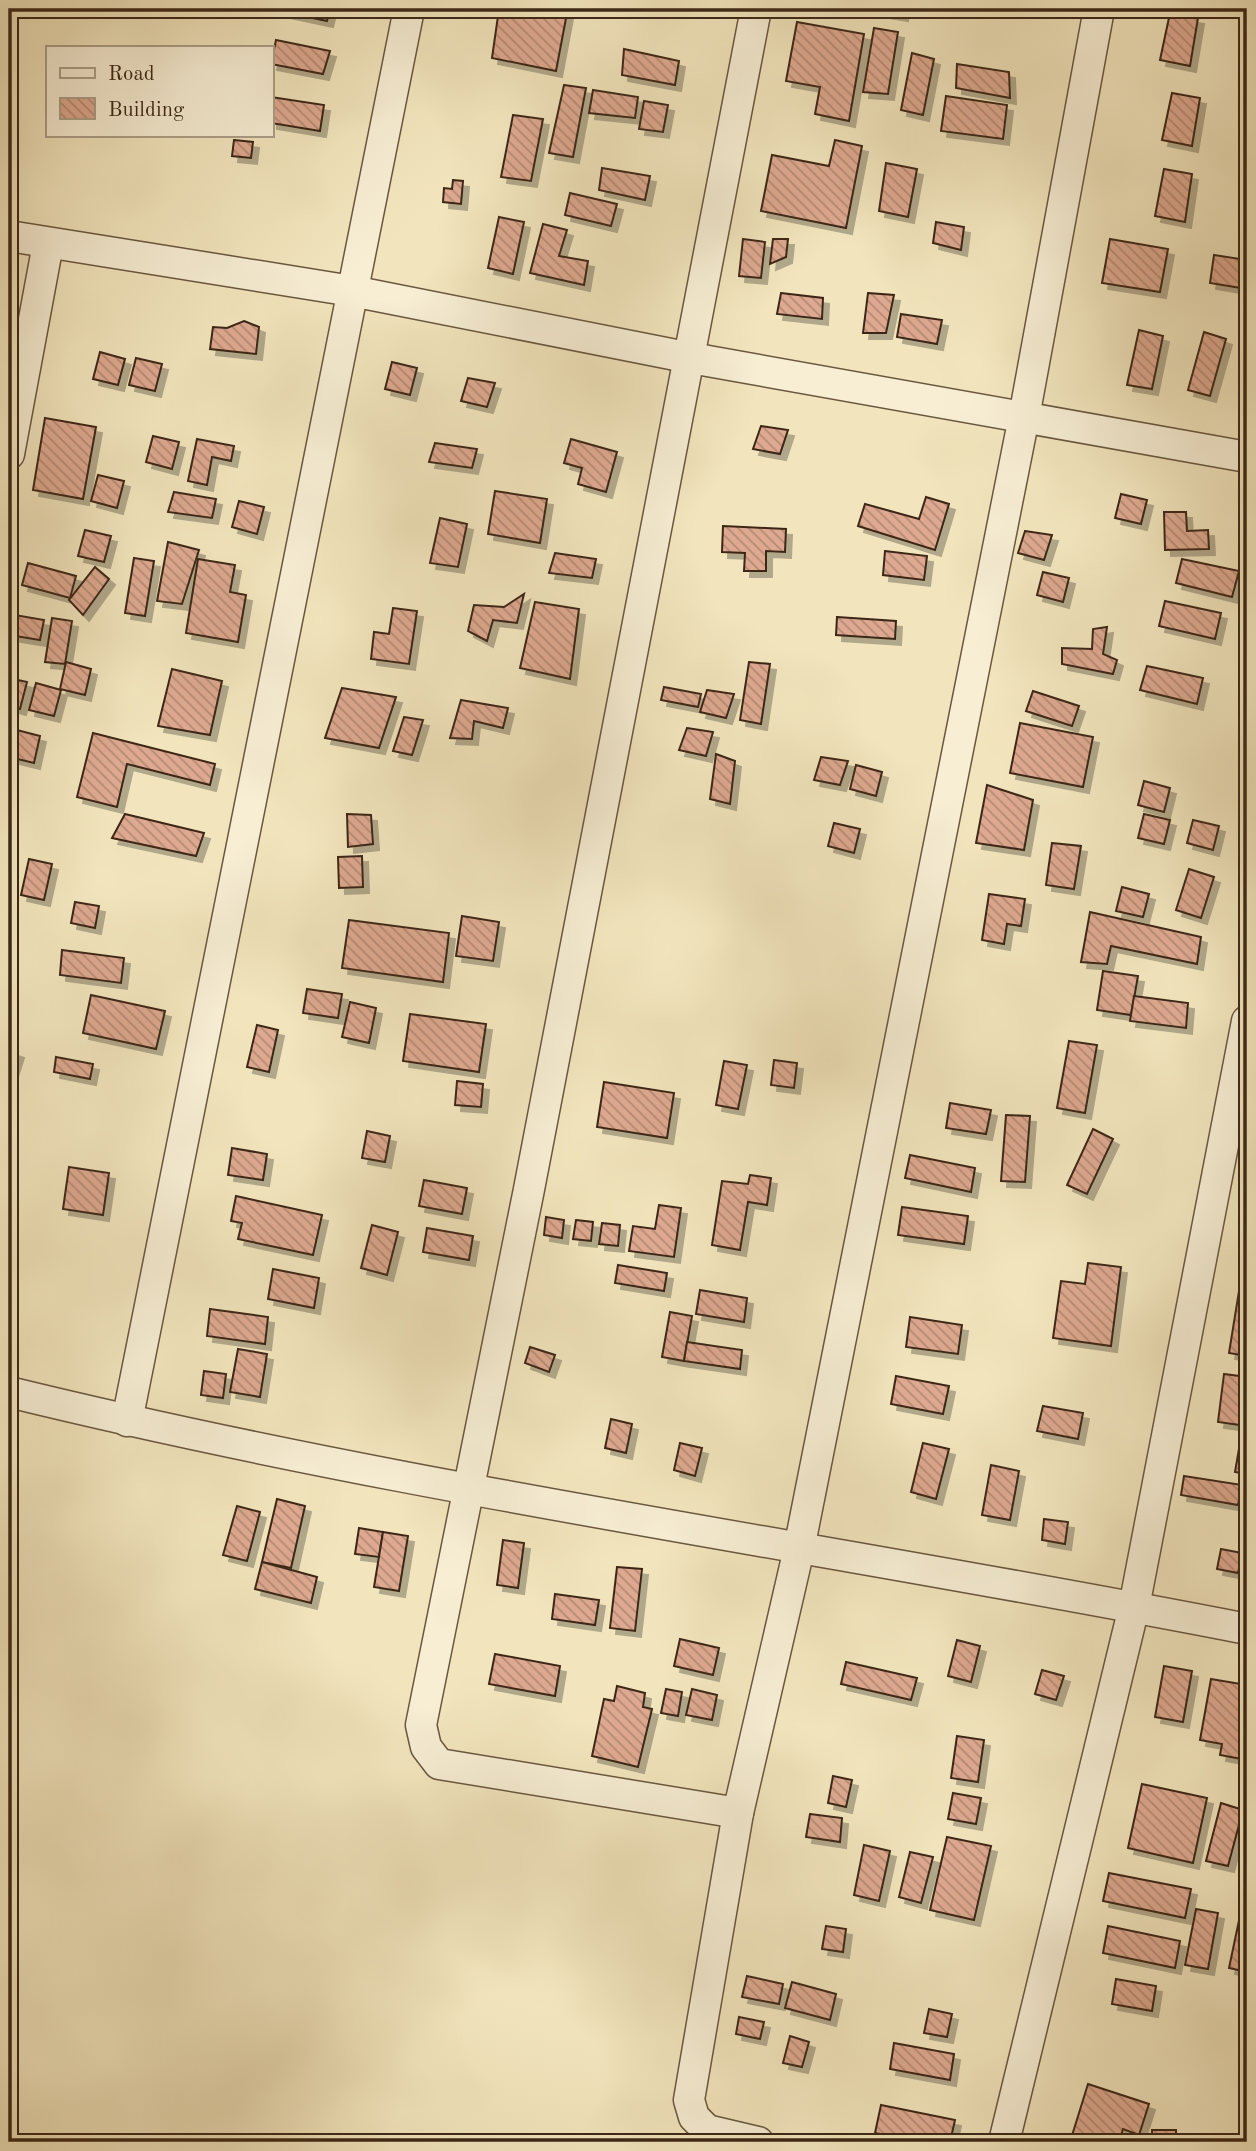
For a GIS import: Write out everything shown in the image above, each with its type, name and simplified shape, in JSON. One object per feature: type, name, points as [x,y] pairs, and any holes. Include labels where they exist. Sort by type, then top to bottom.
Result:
[{"type":"street","points":[[127,1421],[409,9]]},
{"type":"street","points":[[737,1812],[439,1764],[426,1747],[421,1725],[691,358],[756,9]]},
{"type":"street","points":[[758,2142],[707,2130],[694,2117],[689,2099],[737,1812],[799,1549],[1024,417],[1098,9]]},
{"type":"street","points":[[9,236],[352,291],[691,358],[1247,457]]},
{"type":"street","points":[[9,454],[48,244]]},
{"type":"street","points":[[1004,2142],[1134,1607],[1247,1021]]},
{"type":"street","points":[[9,1392],[127,1421],[469,1489],[1247,1629]]},
{"type":"building","points":[[270,9],[330,9],[327,21]]},
{"type":"building","points":[[499,9],[546,9],[567,13],[556,71],[492,58]]},
{"type":"building","points":[[865,9],[903,9],[902,15]]},
{"type":"building","points":[[1170,13],[1198,18],[1190,66],[1160,60]]},
{"type":"building","points":[[797,22],[864,34],[849,121],[815,114],[820,87],[786,81]]},
{"type":"building","points":[[874,28],[898,32],[888,94],[863,92]]},
{"type":"building","points":[[276,40],[330,51],[323,74],[273,64]]},
{"type":"building","points":[[624,49],[679,61],[675,85],[622,75]]},
{"type":"building","points":[[912,53],[934,59],[923,115],[901,110]]},
{"type":"building","points":[[957,64],[1009,72],[1010,98],[956,88]]},
{"type":"building","points":[[564,85],[586,88],[573,157],[549,153]]},
{"type":"building","points":[[593,90],[638,97],[635,118],[589,113]]},
{"type":"building","points":[[1172,93],[1200,98],[1192,146],[1162,140]]},
{"type":"building","points":[[946,96],[1007,105],[1003,139],[941,131]]},
{"type":"building","points":[[273,97],[324,105],[320,131],[273,123]]},
{"type":"building","points":[[644,101],[668,105],[663,132],[639,129]]},
{"type":"building","points":[[513,115],[543,119],[531,181],[501,177]]},
{"type":"building","points":[[234,140],[253,142],[251,158],[232,156]]},
{"type":"building","points":[[835,140],[862,146],[846,228],[761,211],[772,155],[829,166]]},
{"type":"building","points":[[886,163],[917,169],[908,217],[879,211]]},
{"type":"building","points":[[602,168],[650,176],[645,200],[599,190]]},
{"type":"building","points":[[1164,169],[1192,174],[1185,222],[1155,216]]},
{"type":"building","points":[[453,180],[463,181],[461,204],[443,202],[444,188],[452,189]]},
{"type":"building","points":[[570,193],[617,204],[611,226],[565,215]]},
{"type":"building","points":[[499,217],[524,222],[513,274],[488,268]]},
{"type":"building","points":[[936,222],[964,227],[961,250],[933,243]]},
{"type":"building","points":[[543,224],[567,230],[559,256],[588,261],[584,285],[530,273]]},
{"type":"building","points":[[743,239],[765,242],[761,278],[739,276]]},
{"type":"building","points":[[773,239],[788,239],[786,257],[770,264]]},
{"type":"building","points":[[1110,239],[1168,249],[1160,292],[1102,283]]},
{"type":"building","points":[[1214,255],[1247,260],[1247,289],[1210,283]]},
{"type":"building","points":[[781,293],[823,298],[822,319],[777,314]]},
{"type":"building","points":[[868,293],[894,295],[886,333],[863,333]]},
{"type":"building","points":[[901,314],[942,320],[937,344],[897,337]]},
{"type":"building","points":[[244,321],[259,327],[256,354],[210,349],[213,327],[227,328]]},
{"type":"building","points":[[1139,330],[1163,336],[1152,389],[1127,385]]},
{"type":"building","points":[[1204,332],[1226,339],[1210,396],[1188,390]]},
{"type":"building","points":[[100,352],[125,359],[118,385],[93,379]]},
{"type":"building","points":[[136,358],[162,364],[155,391],[129,385]]},
{"type":"building","points":[[392,362],[417,368],[410,395],[385,389]]},
{"type":"building","points":[[468,378],[495,383],[487,407],[461,401]]},
{"type":"building","points":[[45,418],[96,427],[83,499],[33,490]]},
{"type":"building","points":[[761,426],[788,430],[780,454],[753,449]]},
{"type":"building","points":[[153,436],[179,442],[172,469],[146,462]]},
{"type":"building","points":[[197,439],[234,446],[231,461],[212,457],[207,485],[188,481]]},
{"type":"building","points":[[571,439],[617,452],[606,492],[578,484],[582,468],[564,463]]},
{"type":"building","points":[[435,443],[477,449],[472,468],[429,462]]},
{"type":"building","points":[[98,475],[124,481],[117,508],[91,501]]},
{"type":"building","points":[[495,491],[547,499],[540,543],[488,534]]},
{"type":"building","points":[[174,492],[216,499],[212,518],[168,512]]},
{"type":"building","points":[[1121,494],[1147,500],[1141,524],[1115,518]]},
{"type":"building","points":[[926,497],[949,504],[935,550],[858,526],[865,504],[919,519]]},
{"type":"building","points":[[239,501],[264,507],[257,534],[232,527]]},
{"type":"building","points":[[1164,512],[1186,512],[1187,531],[1208,530],[1209,549],[1165,550]]},
{"type":"building","points":[[440,518],[467,524],[458,567],[430,563]]},
{"type":"building","points":[[723,526],[786,529],[785,552],[766,551],[766,571],[744,571],[745,553],[722,552]]},
{"type":"building","points":[[85,530],[111,536],[104,562],[78,556]]},
{"type":"building","points":[[1025,531],[1052,535],[1044,560],[1018,553]]},
{"type":"building","points":[[168,542],[199,550],[182,604],[157,601]]},
{"type":"building","points":[[885,551],[927,556],[924,580],[883,575]]},
{"type":"building","points":[[555,553],[596,559],[592,578],[549,573]]},
{"type":"building","points":[[134,558],[154,561],[145,616],[125,613]]},
{"type":"building","points":[[198,559],[235,565],[230,592],[246,595],[238,642],[186,633]]},
{"type":"building","points":[[1182,559],[1239,571],[1232,597],[1176,583]]},
{"type":"building","points":[[28,563],[76,576],[70,598],[22,585]]},
{"type":"building","points":[[95,567],[109,579],[83,615],[69,600]]},
{"type":"building","points":[[1043,572],[1069,578],[1063,602],[1037,595]]},
{"type":"building","points":[[524,594],[517,623],[493,620],[487,641],[468,631],[474,605],[504,607]]},
{"type":"building","points":[[1165,601],[1221,613],[1215,639],[1159,626]]},
{"type":"building","points":[[535,602],[579,609],[570,679],[520,668]]},
{"type":"building","points":[[393,608],[417,611],[409,664],[371,659],[374,632],[389,634]]},
{"type":"building","points":[[9,614],[44,620],[40,640],[9,635]]},
{"type":"building","points":[[837,617],[896,621],[895,639],[836,635]]},
{"type":"building","points":[[52,618],[72,621],[65,664],[45,662]]},
{"type":"building","points":[[1107,627],[1103,654],[1117,660],[1113,674],[1062,664],[1062,648],[1092,649],[1093,629]]},
{"type":"building","points":[[66,662],[91,669],[85,695],[60,689]]},
{"type":"building","points":[[749,662],[770,664],[761,724],[740,720]]},
{"type":"building","points":[[1147,666],[1203,678],[1197,704],[1140,690]]},
{"type":"building","points":[[172,669],[222,681],[210,735],[158,726]]},
{"type":"building","points":[[9,678],[27,682],[20,709],[9,706]]},
{"type":"building","points":[[36,683],[61,690],[54,716],[29,710]]},
{"type":"building","points":[[664,687],[701,694],[698,707],[661,700]]},
{"type":"building","points":[[342,688],[396,697],[379,748],[325,738]]},
{"type":"building","points":[[707,690],[734,694],[726,718],[700,712]]},
{"type":"building","points":[[1033,691],[1079,706],[1072,726],[1026,711]]},
{"type":"building","points":[[461,700],[508,708],[503,728],[474,721],[472,739],[450,738]]},
{"type":"building","points":[[404,717],[423,720],[412,755],[393,751]]},
{"type":"building","points":[[1020,723],[1093,737],[1083,787],[1010,773]]},
{"type":"building","points":[[9,728],[40,736],[34,763],[9,757]]},
{"type":"building","points":[[687,728],[713,732],[706,756],[679,750]]},
{"type":"building","points":[[93,733],[215,764],[210,785],[127,764],[117,807],[77,797]]},
{"type":"building","points":[[716,754],[735,761],[730,804],[710,799]]},
{"type":"building","points":[[821,757],[848,761],[840,785],[814,780]]},
{"type":"building","points":[[856,765],[882,772],[876,796],[850,789]]},
{"type":"building","points":[[1144,781],[1170,788],[1164,812],[1138,805]]},
{"type":"building","points":[[987,785],[1033,800],[1024,850],[976,843]]},
{"type":"building","points":[[125,814],[204,833],[196,856],[112,838]]},
{"type":"building","points":[[347,814],[371,815],[373,844],[348,847]]},
{"type":"building","points":[[1144,814],[1170,820],[1164,844],[1138,838]]},
{"type":"building","points":[[1193,820],[1219,826],[1213,850],[1187,843]]},
{"type":"building","points":[[834,823],[860,829],[854,853],[828,846]]},
{"type":"building","points":[[1052,843],[1081,846],[1074,889],[1046,885]]},
{"type":"building","points":[[362,856],[363,887],[339,888],[338,857]]},
{"type":"building","points":[[29,859],[52,864],[44,900],[21,895]]},
{"type":"building","points":[[1189,869],[1214,877],[1201,918],[1176,910]]},
{"type":"building","points":[[1122,887],[1149,894],[1143,917],[1116,911]]},
{"type":"building","points":[[989,894],[1025,899],[1021,926],[1007,924],[1004,944],[982,940]]},
{"type":"building","points":[[75,902],[99,906],[95,928],[71,923]]},
{"type":"building","points":[[1090,912],[1201,937],[1197,964],[1111,946],[1107,964],[1081,962]]},
{"type":"building","points":[[462,916],[499,922],[493,961],[456,956]]},
{"type":"building","points":[[349,920],[449,933],[443,982],[342,968]]},
{"type":"building","points":[[62,950],[124,958],[121,983],[60,975]]},
{"type":"building","points":[[1103,971],[1138,976],[1131,1015],[1097,1010]]},
{"type":"building","points":[[307,989],[342,994],[338,1018],[303,1013]]},
{"type":"building","points":[[91,995],[165,1011],[156,1049],[83,1033]]},
{"type":"building","points":[[1134,996],[1188,1003],[1186,1028],[1130,1021]]},
{"type":"building","points":[[350,1002],[376,1008],[369,1043],[342,1037]]},
{"type":"building","points":[[410,1014],[486,1024],[479,1072],[403,1061]]},
{"type":"building","points":[[257,1025],[278,1030],[269,1072],[247,1067]]},
{"type":"building","points":[[1069,1041],[1097,1045],[1085,1113],[1057,1108]]},
{"type":"building","points":[[9,1049],[18,1052],[9,1080]]},
{"type":"building","points":[[56,1057],[93,1064],[90,1079],[54,1072]]},
{"type":"building","points":[[774,1060],[797,1063],[794,1088],[771,1085]]},
{"type":"building","points":[[724,1061],[747,1065],[738,1109],[716,1105]]},
{"type":"building","points":[[457,1081],[483,1084],[481,1107],[455,1105]]},
{"type":"building","points":[[604,1082],[674,1093],[667,1138],[597,1127]]},
{"type":"building","points":[[950,1103],[991,1110],[986,1134],[946,1128]]},
{"type":"building","points":[[1006,1115],[1030,1116],[1025,1182],[1001,1181]]},
{"type":"building","points":[[1093,1129],[1113,1139],[1087,1194],[1067,1185]]},
{"type":"building","points":[[367,1131],[390,1136],[385,1162],[362,1158]]},
{"type":"building","points":[[232,1148],[267,1154],[263,1180],[228,1175]]},
{"type":"building","points":[[910,1155],[975,1168],[971,1192],[905,1178]]},
{"type":"building","points":[[69,1167],[109,1173],[103,1215],[63,1209]]},
{"type":"building","points":[[750,1175],[771,1178],[767,1205],[748,1202],[740,1250],[712,1245],[722,1181],[748,1184]]},
{"type":"building","points":[[1244,1176],[1247,1176],[1247,1197],[1241,1196]]},
{"type":"building","points":[[424,1180],[467,1188],[462,1214],[419,1206]]},
{"type":"building","points":[[236,1196],[322,1215],[313,1255],[238,1239],[242,1223],[231,1221]]},
{"type":"building","points":[[659,1205],[681,1208],[674,1257],[629,1251],[633,1226],[655,1229]]},
{"type":"building","points":[[902,1207],[968,1216],[964,1244],[898,1235]]},
{"type":"building","points":[[546,1217],[564,1220],[562,1238],[544,1235]]},
{"type":"building","points":[[576,1220],[593,1222],[591,1241],[573,1239]]},
{"type":"building","points":[[602,1223],[620,1225],[618,1246],[599,1244]]},
{"type":"building","points":[[372,1225],[398,1232],[387,1275],[361,1268]]},
{"type":"building","points":[[427,1228],[473,1236],[469,1260],[423,1252]]},
{"type":"building","points":[[1088,1263],[1121,1267],[1111,1346],[1053,1338],[1061,1281],[1085,1284]]},
{"type":"building","points":[[618,1265],[667,1273],[664,1291],[615,1283]]},
{"type":"building","points":[[273,1269],[319,1278],[314,1308],[268,1299]]},
{"type":"building","points":[[700,1290],[747,1298],[744,1322],[696,1314]]},
{"type":"building","points":[[1239,1291],[1247,1292],[1247,1356],[1229,1353]]},
{"type":"building","points":[[210,1309],[268,1317],[265,1344],[207,1336]]},
{"type":"building","points":[[670,1312],[692,1316],[684,1361],[662,1357]]},
{"type":"building","points":[[910,1317],[962,1325],[958,1354],[906,1347]]},
{"type":"building","points":[[687,1342],[742,1350],[740,1369],[684,1361]]},
{"type":"building","points":[[530,1347],[555,1355],[549,1372],[525,1363]]},
{"type":"building","points":[[238,1349],[267,1354],[260,1397],[230,1392]]},
{"type":"building","points":[[204,1371],[226,1374],[223,1398],[201,1395]]},
{"type":"building","points":[[1224,1374],[1247,1377],[1247,1426],[1218,1422]]},
{"type":"building","points":[[896,1376],[949,1386],[943,1414],[891,1404]]},
{"type":"building","points":[[1043,1406],[1083,1413],[1078,1439],[1037,1431]]},
{"type":"building","points":[[611,1419],[632,1424],[626,1453],[605,1448]]},
{"type":"building","points":[[680,1443],[702,1448],[695,1476],[674,1470]]},
{"type":"building","points":[[923,1443],[949,1449],[936,1499],[911,1492]]},
{"type":"building","points":[[1240,1443],[1247,1444],[1247,1474],[1235,1472]]},
{"type":"building","points":[[991,1465],[1019,1471],[1010,1520],[982,1515]]},
{"type":"building","points":[[1184,1476],[1242,1485],[1238,1505],[1181,1495]]},
{"type":"building","points":[[277,1499],[305,1506],[291,1568],[262,1562]]},
{"type":"building","points":[[237,1506],[260,1512],[247,1561],[223,1555]]},
{"type":"building","points":[[1044,1519],[1068,1522],[1065,1544],[1042,1540]]},
{"type":"building","points":[[359,1528],[383,1532],[379,1557],[355,1554]]},
{"type":"building","points":[[383,1532],[408,1536],[399,1591],[374,1587]]},
{"type":"building","points":[[503,1540],[524,1543],[518,1588],[497,1585]]},
{"type":"building","points":[[1221,1549],[1242,1553],[1238,1573],[1217,1569]]},
{"type":"building","points":[[262,1562],[317,1577],[311,1603],[255,1589]]},
{"type":"building","points":[[617,1567],[642,1569],[635,1631],[610,1628]]},
{"type":"building","points":[[555,1594],[599,1600],[595,1625],[552,1619]]},
{"type":"building","points":[[680,1639],[719,1648],[713,1675],[674,1666]]},
{"type":"building","points":[[957,1640],[980,1646],[971,1682],[948,1676]]},
{"type":"building","points":[[495,1654],[560,1666],[555,1696],[489,1684]]},
{"type":"building","points":[[846,1662],[917,1678],[911,1700],[841,1684]]},
{"type":"building","points":[[1164,1666],[1192,1671],[1183,1722],[1155,1717]]},
{"type":"building","points":[[1042,1670],[1064,1676],[1056,1700],[1035,1694]]},
{"type":"building","points":[[1211,1679],[1247,1685],[1247,1760],[1220,1755],[1222,1744],[1200,1740]]},
{"type":"building","points":[[617,1686],[645,1693],[643,1707],[652,1709],[638,1767],[592,1756],[604,1699],[614,1701]]},
{"type":"building","points":[[666,1689],[682,1692],[678,1716],[661,1713]]},
{"type":"building","points":[[692,1689],[717,1695],[712,1720],[686,1715]]},
{"type":"building","points":[[957,1736],[984,1740],[978,1782],[951,1778]]},
{"type":"building","points":[[833,1776],[852,1780],[846,1807],[828,1803]]},
{"type":"building","points":[[1142,1784],[1207,1798],[1193,1863],[1128,1848]]},
{"type":"building","points":[[953,1793],[981,1798],[976,1824],[948,1819]]},
{"type":"building","points":[[1221,1803],[1243,1810],[1228,1866],[1206,1861]]},
{"type":"building","points":[[810,1814],[842,1818],[840,1842],[806,1837]]},
{"type":"building","points":[[947,1837],[991,1846],[974,1920],[930,1910]]},
{"type":"building","points":[[864,1845],[890,1851],[879,1901],[854,1895]]},
{"type":"building","points":[[910,1852],[933,1857],[921,1903],[899,1897]]},
{"type":"building","points":[[1109,1873],[1191,1889],[1185,1918],[1103,1901]]},
{"type":"building","points":[[1242,1906],[1247,1908],[1247,1972],[1229,1968]]},
{"type":"building","points":[[1196,1909],[1218,1913],[1208,1969],[1185,1965]]},
{"type":"building","points":[[826,1926],[846,1929],[843,1952],[822,1949]]},
{"type":"building","points":[[1108,1926],[1180,1941],[1175,1968],[1103,1953]]},
{"type":"building","points":[[747,1976],[783,1984],[779,2004],[742,1997]]},
{"type":"building","points":[[1116,1979],[1156,1986],[1152,2011],[1112,2004]]},
{"type":"building","points":[[792,1982],[836,1994],[830,2020],[785,2008]]},
{"type":"building","points":[[929,2009],[952,2014],[947,2037],[924,2033]]},
{"type":"building","points":[[739,2017],[764,2022],[760,2039],[736,2034]]},
{"type":"building","points":[[790,2036],[809,2042],[802,2067],[783,2063]]},
{"type":"building","points":[[894,2043],[954,2054],[950,2080],[890,2069]]},
{"type":"building","points":[[1088,2084],[1149,2104],[1139,2135],[1123,2129],[1119,2142],[1070,2142]]},
{"type":"building","points":[[881,2105],[955,2120],[950,2142],[918,2142],[875,2133]]},
{"type":"building","points":[[1152,2130],[1176,2130],[1176,2142],[1152,2142]]},
{"type":"building","points":[[1191,2134],[1220,2136],[1220,2142],[1190,2142]]}]
